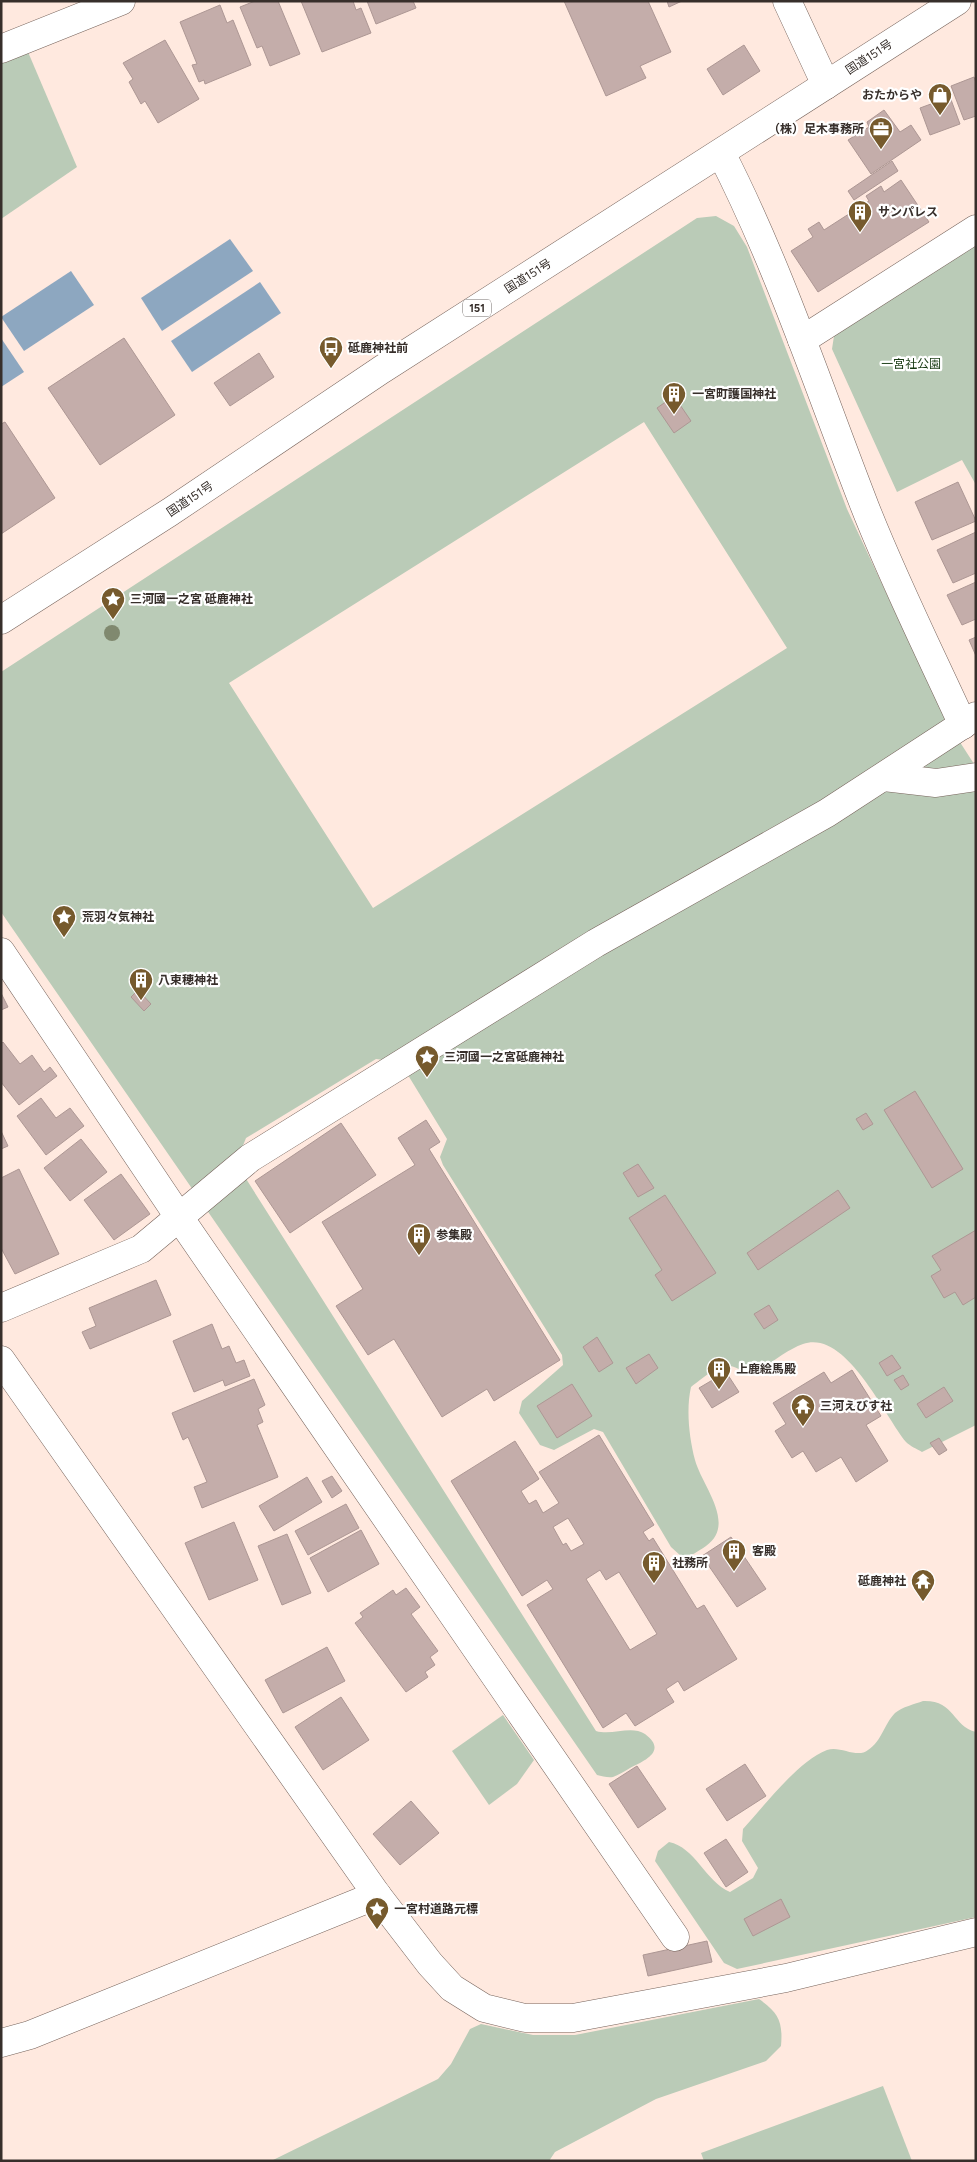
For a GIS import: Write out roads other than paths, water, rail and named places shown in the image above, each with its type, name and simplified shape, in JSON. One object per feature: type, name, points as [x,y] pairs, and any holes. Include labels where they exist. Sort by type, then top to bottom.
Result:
[{"type":"main road","points":[[1,48],[121,1]]},
{"type":"main road","points":[[787,1],[826,85]]},
{"type":"main road","name":"国道151号","points":[[1,620],[170,512],[381,370],[957,1]]},
{"type":"main road","points":[[1,1308],[141,1249],[250,1158],[596,943],[827,813],[969,721],[866,510],[802,340],[740,190],[721,153]]},
{"type":"main road","points":[[802,340],[976,229]]},
{"type":"main road","points":[[884,777],[936,783],[976,778]]},
{"type":"main road","points":[[1,952],[179,1217],[675,1937]]},
{"type":"main road","points":[[1,1360],[377,1895],[430,1964],[452,1988],[484,2008],[525,2018],[573,2018],[786,1978],[976,1932]]},
{"type":"main road","points":[[1,2044],[30,2035],[377,1895]]},
{"type":"water","points":[[230,239],[253,271],[162,331],[141,298]]},
{"type":"water","points":[[71,271],[94,305],[24,351],[1,317]]},
{"type":"water","points":[[260,282],[281,313],[192,372],[171,341]]},
{"type":"water","points":[[1,338],[24,372],[1,387]]},
{"type":"place","name":"おたからや","points":[[940,116]]},
{"type":"place","name":"（株）足木事務所","points":[[881,150]]},
{"type":"place","name":"サンパレス","points":[[860,233]]},
{"type":"place","name":"砥鹿神社前","points":[[331,369]]},
{"type":"place","name":"一宮町護国神社","points":[[674,415]]},
{"type":"place","name":"三河國一之宮 砥鹿神社","points":[[113,620]]},
{"type":"place","name":"荒羽々気神社","points":[[64,938]]},
{"type":"place","name":"八束穂神社","points":[[141,1001]]},
{"type":"place","name":"三河國一之宮砥鹿神社","points":[[427,1078]]},
{"type":"place","name":"参集殿","points":[[419,1256]]},
{"type":"place","name":"上鹿絵馬殿","points":[[719,1390]]},
{"type":"place","name":"三河えびす社","points":[[803,1427]]},
{"type":"place","name":"客殿","points":[[734,1572]]},
{"type":"place","name":"社務所","points":[[654,1584]]},
{"type":"place","name":"砥鹿神社","points":[[923,1602]]},
{"type":"place","name":"一宮村道路元標","points":[[377,1930]]},
{"type":"park label","name":"一宮社公園","points":[[911,364]]}]
